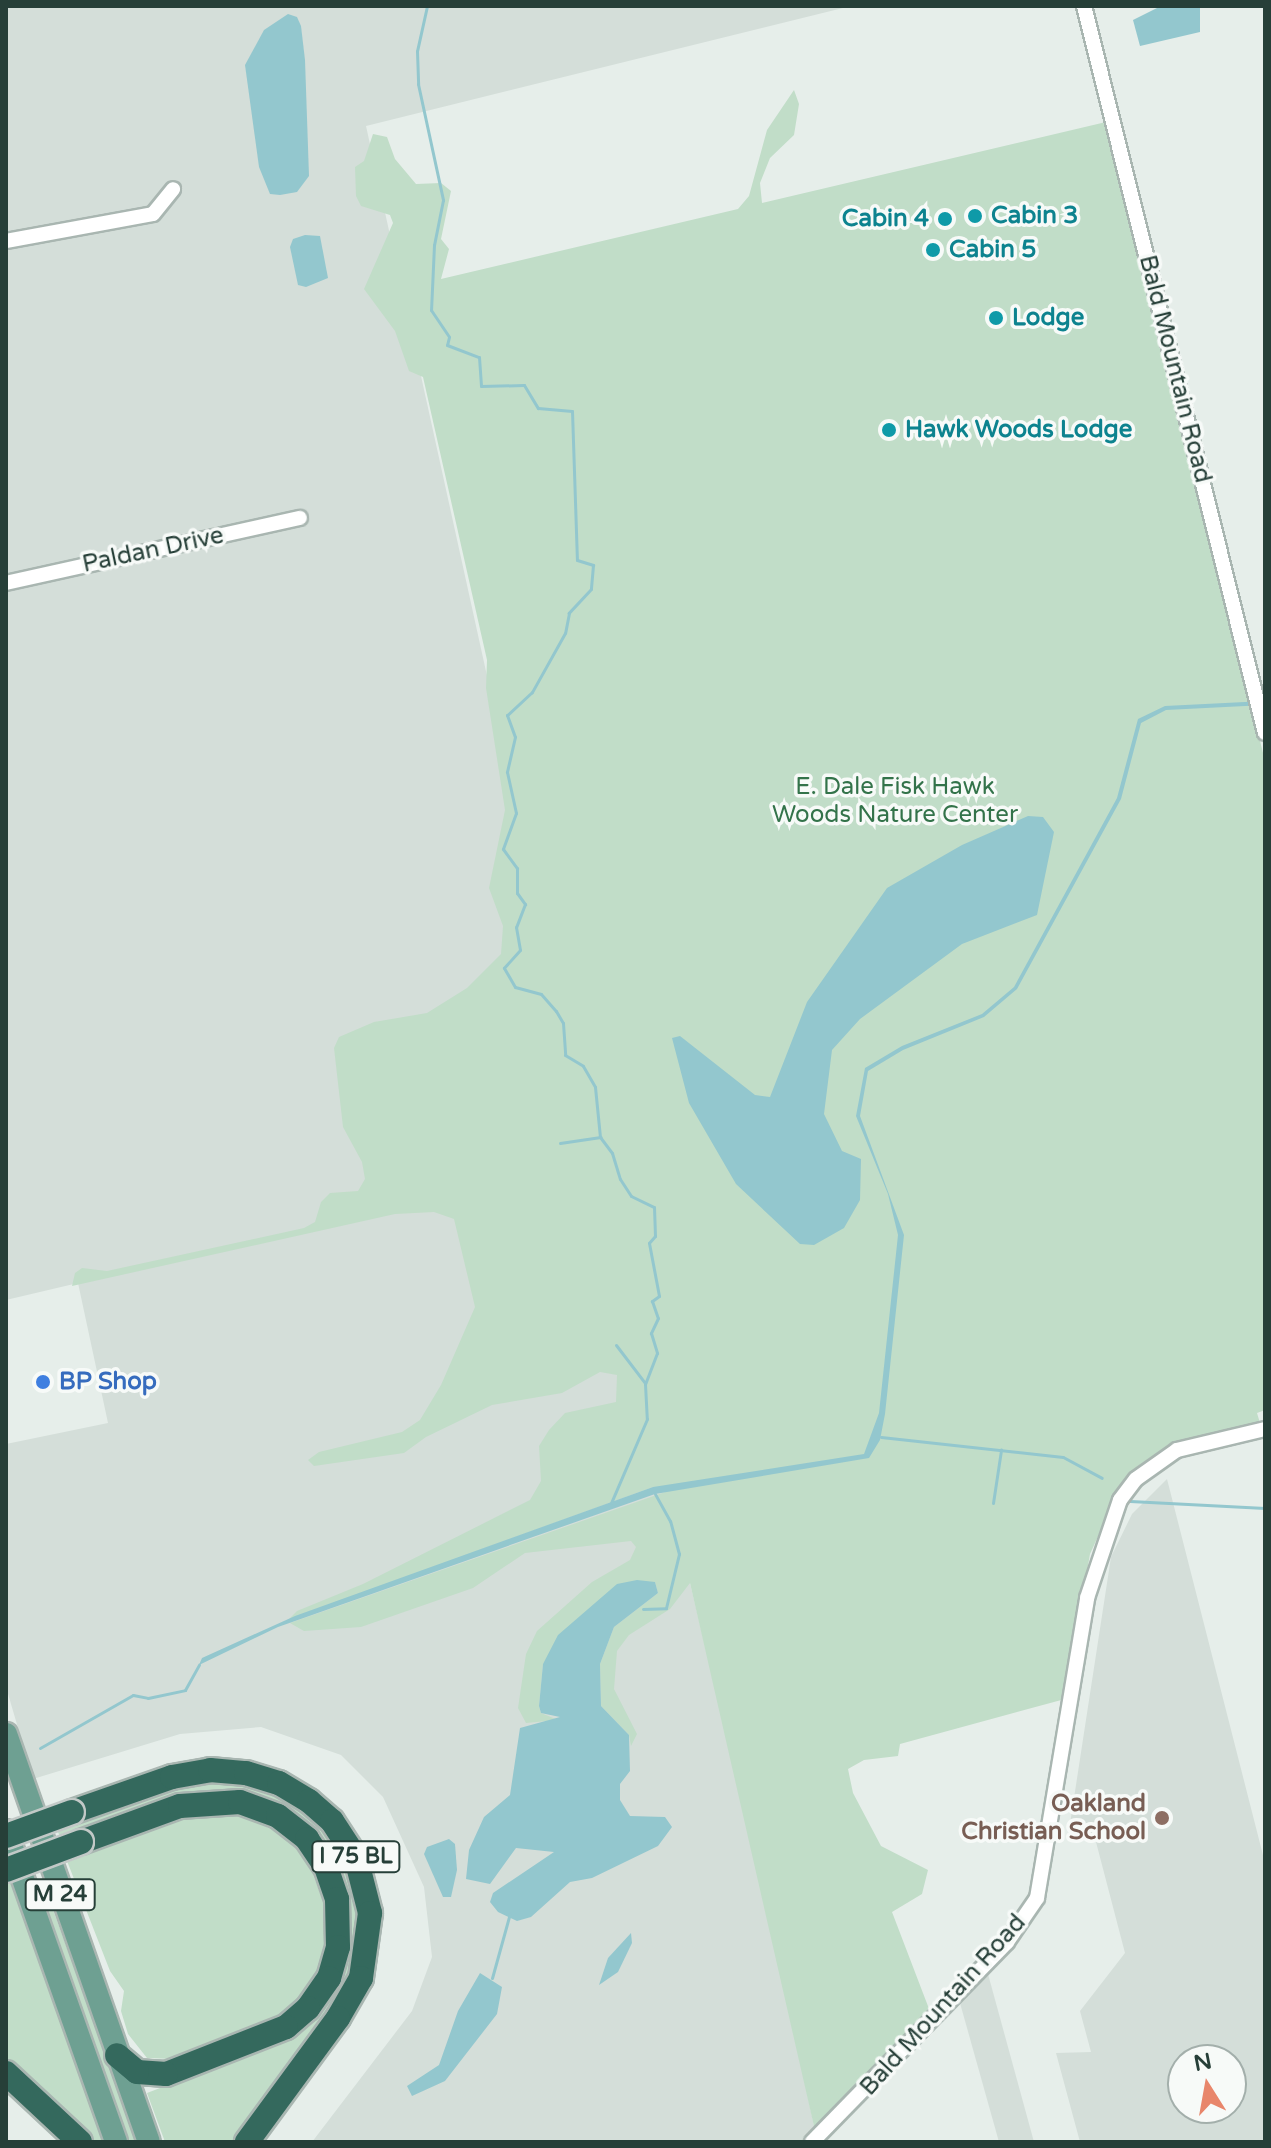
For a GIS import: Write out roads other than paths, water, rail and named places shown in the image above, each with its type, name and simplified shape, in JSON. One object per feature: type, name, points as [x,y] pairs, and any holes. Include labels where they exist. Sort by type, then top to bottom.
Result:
[{"type":"highway","name":"I 75 BL","points":[[6,1834],[172,1777],[210,1770],[246,1773],[279,1783],[309,1801],[332,1821],[356,1858],[370,1913],[361,1978],[338,2018],[247,2142]]},
{"type":"highway","points":[[6,1870],[180,1806],[240,1802],[278,1816],[307,1839],[326,1867],[337,1899],[338,1947],[329,1978],[308,2008],[286,2027],[166,2074],[137,2072],[117,2055]]},
{"type":"highway","points":[[6,2073],[80,2142]]},
{"type":"main road","name":"M 24","points":[[6,1734],[149,2142]]},
{"type":"main road","name":"M 24","points":[[6,1834],[116,2142]]},
{"type":"street","name":"Bald Mountain Road","points":[[1084,6],[1265,733]]},
{"type":"street","points":[[6,241],[153,214],[173,189]]},
{"type":"street","name":"Paldan Drive","points":[[6,583],[300,518]]},
{"type":"street","name":"Bald Mountain Road","points":[[812,2142],[1007,1942],[1037,1898],[1087,1598],[1120,1500],[1136,1479],[1177,1450],[1265,1429]]},
{"type":"water","points":[[1161,6],[1200,6],[1200,32],[1140,46],[1133,20]]},
{"type":"water","points":[[288,14],[297,17],[301,26],[309,176],[297,192],[280,195],[270,194],[259,167],[245,65],[264,30]]},
{"type":"water","points":[[305,235],[320,236],[328,278],[306,287],[298,285],[290,247],[293,239]]},
{"type":"water","points":[[1265,701],[1265,705],[1166,710],[1141,723],[1121,799],[1017,989],[984,1017],[903,1050],[868,1071],[860,1116],[904,1235],[885,1414],[880,1440],[869,1458],[655,1494],[278,1627],[199,1665],[202,1658],[295,1616],[653,1487],[864,1454],[879,1413],[898,1235],[888,1194],[856,1116],[865,1068],[902,1046],[982,1014],[1014,987],[1117,798],[1138,719],[1165,706]]},
{"type":"water","points":[[1028,816],[1043,817],[1054,832],[1037,915],[962,944],[860,1019],[832,1050],[824,1114],[842,1151],[861,1159],[860,1200],[844,1228],[814,1245],[800,1244],[736,1184],[689,1103],[672,1038],[680,1036],[755,1095],[770,1097],[807,1002],[887,888],[962,845]]},
{"type":"water","points":[[637,1580],[655,1582],[658,1593],[614,1627],[600,1664],[601,1706],[629,1735],[630,1771],[620,1784],[620,1800],[630,1816],[665,1817],[672,1827],[658,1846],[592,1878],[570,1882],[531,1917],[517,1921],[498,1912],[490,1902],[493,1893],[554,1852],[516,1848],[490,1884],[466,1879],[469,1850],[484,1817],[510,1795],[520,1728],[560,1717],[541,1713],[539,1706],[543,1664],[558,1635],[617,1584]]},
{"type":"water","points":[[449,1839],[455,1844],[457,1870],[451,1897],[443,1897],[424,1854],[427,1847]]},
{"type":"water","points":[[631,1933],[632,1943],[618,1972],[599,1985],[608,1958]]},
{"type":"water","points":[[480,1973],[502,1987],[497,2014],[445,2081],[412,2096],[407,2086],[439,2065],[458,2011]]},
{"type":"waterway","points":[[427,6],[417,51],[418,84],[443,200],[434,245],[431,310],[449,337],[447,345],[479,357],[481,386],[524,385],[538,408],[572,411],[577,560],[593,565],[591,589],[569,613],[565,633],[532,692],[507,715],[515,737],[507,772],[516,813],[503,849],[517,868],[517,893],[525,904],[516,927],[520,950],[504,968],[515,987],[541,994],[556,1011],[563,1023],[565,1055],[583,1066],[595,1087],[600,1137],[612,1153],[620,1179],[631,1196],[654,1207],[655,1236],[649,1243],[659,1296],[652,1301],[658,1318],[651,1333],[657,1353],[645,1384],[647,1419],[611,1503]]},
{"type":"waterway","points":[[560,1143],[601,1137]]},
{"type":"waterway","points":[[616,1345],[645,1383]]},
{"type":"waterway","points":[[881,1437],[1063,1457],[1102,1478]]},
{"type":"waterway","points":[[993,1503],[1001,1450]]},
{"type":"waterway","points":[[643,1609],[666,1608],[679,1554],[670,1521],[655,1494]]},
{"type":"waterway","points":[[1130,1501],[1265,1508]]},
{"type":"waterway","points":[[40,1748],[133,1695],[148,1698],[185,1690],[199,1665]]},
{"type":"waterway","points":[[492,1978],[510,1913]]},
{"type":"place","name":"Cabin 3","points":[[975,216]]},
{"type":"place","name":"Cabin 4","points":[[945,219]]},
{"type":"place","name":"Cabin 5","points":[[933,250]]},
{"type":"place","name":"Lodge","points":[[996,318]]},
{"type":"place","name":"Hawk Woods Lodge","points":[[889,430]]},
{"type":"place","name":"BP Shop","points":[[43,1382]]},
{"type":"place","name":"Oakland Christian School","points":[[1162,1818]]},
{"type":"park label","name":"E. Dale Fisk Hawk Woods Nature Center","points":[[895,801]]}]
